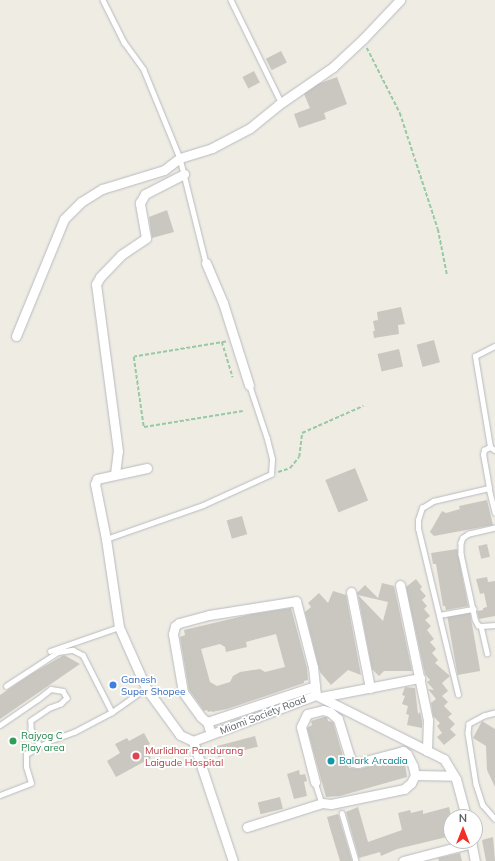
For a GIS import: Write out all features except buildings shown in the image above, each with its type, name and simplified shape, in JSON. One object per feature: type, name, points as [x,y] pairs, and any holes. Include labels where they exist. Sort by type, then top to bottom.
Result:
[{"type":"street","points":[[16,336],[64,218],[81,202],[102,189],[164,170],[180,158],[212,148],[250,128],[281,102],[333,67],[363,39],[400,0]]},
{"type":"street","points":[[115,474],[118,451],[96,284],[100,277],[121,256],[146,238],[140,203],[145,194],[184,174]]},
{"type":"street","points":[[206,263],[223,303],[249,385]]},
{"type":"street","points":[[147,468],[97,479],[95,484],[106,539],[119,627],[146,688],[180,735],[193,741],[233,861]]},
{"type":"street","points":[[400,586],[428,720],[427,751]]},
{"type":"street","points":[[351,592],[370,688]]},
{"type":"street","points":[[211,734],[207,722],[200,717],[182,692],[173,634],[175,626],[179,623],[209,615],[296,601],[318,693]]},
{"type":"street","points":[[207,722],[265,703],[318,693],[370,688],[420,678]]},
{"type":"street","name":"Miami Society Road","points":[[193,741],[318,693],[444,759],[454,776],[464,809]]},
{"type":"street","points":[[265,703],[269,713]]},
{"type":"street","points":[[247,827],[322,803],[331,804],[404,789],[411,784],[415,775],[413,766],[407,754],[403,751],[398,751],[358,763],[354,762],[350,758],[338,719],[330,712],[323,710],[307,714],[301,727],[315,782]]},
{"type":"street","points":[[415,775],[454,776]]},
{"type":"street","points":[[403,861],[446,849]]},
{"type":"street","points":[[472,849],[475,861]]},
{"type":"lane","points":[[104,0],[124,42],[144,70],[180,158],[206,263]]},
{"type":"lane","points":[[231,0],[281,102]]},
{"type":"lane","points":[[495,346],[475,356],[490,447],[495,450]]},
{"type":"lane","points":[[106,539],[203,505],[271,474],[272,459],[249,385]]},
{"type":"lane","points":[[490,447],[484,450],[483,455],[495,512]]},
{"type":"lane","points":[[458,694],[418,529],[419,514],[422,508],[433,501],[489,488]]},
{"type":"lane","points":[[487,654],[481,626],[478,625],[475,619],[461,554],[461,543],[463,538],[469,534],[495,528]]},
{"type":"lane","points":[[439,616],[473,609]]},
{"type":"lane","points":[[481,626],[495,625]]},
{"type":"lane","points":[[50,651],[119,627]]},
{"type":"lane","points":[[6,686],[58,652],[73,650],[83,655],[112,712]]},
{"type":"lane","points":[[0,795],[31,783],[26,767],[26,754],[40,746],[74,732],[112,712],[146,688]]},
{"type":"lane","points":[[0,725],[51,689],[63,691],[67,698],[62,704],[50,708],[31,721],[31,729],[40,746]]},
{"type":"lane","points":[[495,713],[484,716],[470,724],[468,733],[476,784],[483,805],[495,819]]},
{"type":"lane","points":[[315,782],[322,803]]},
{"type":"lane","points":[[342,814],[356,861]]},
{"type":"path","points":[[363,39],[400,113],[438,229],[447,274]]},
{"type":"path","points":[[234,340],[134,357],[144,427],[243,410]]},
{"type":"path","points":[[222,342],[233,377]]},
{"type":"path","points":[[271,474],[290,468],[298,457],[302,433],[363,406]]},
{"type":"place","name":"Ganesh Super Shopee","points":[[113,685]]},
{"type":"place","name":"Rajyog C Play area","points":[[13,741]]},
{"type":"place","name":"Murlidhar Pandurang Laigude Hospital","points":[[136,756]]},
{"type":"place","name":"Balark Arcadia","points":[[331,761]]}]
